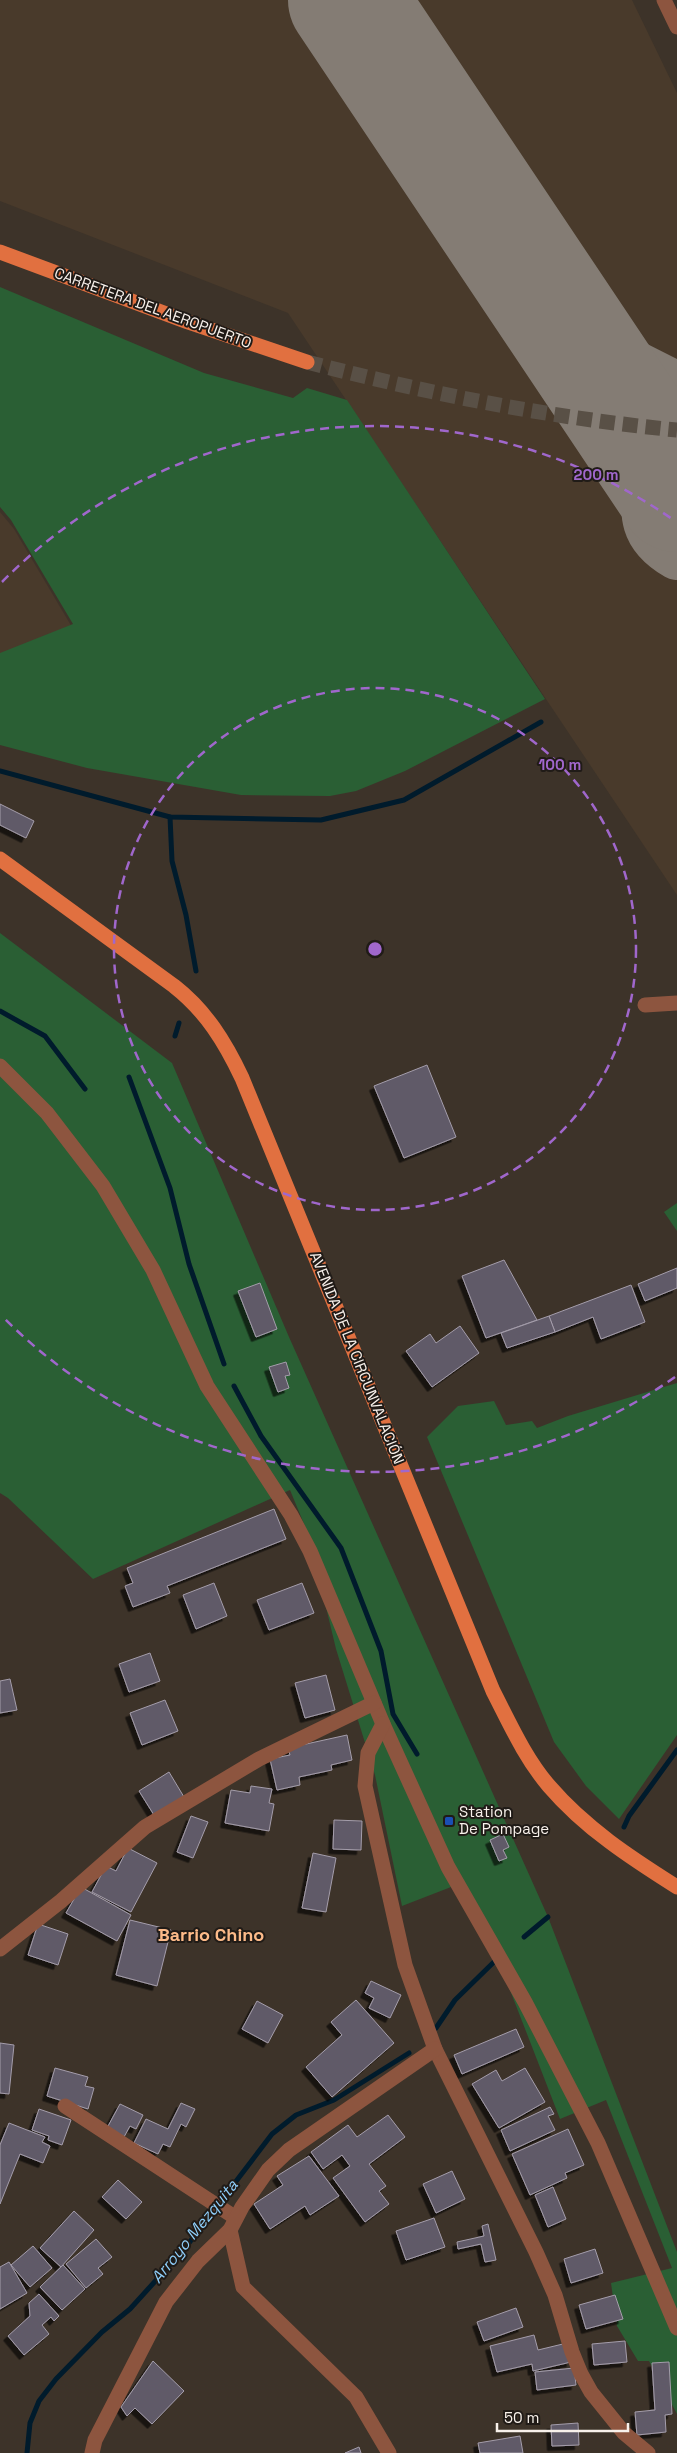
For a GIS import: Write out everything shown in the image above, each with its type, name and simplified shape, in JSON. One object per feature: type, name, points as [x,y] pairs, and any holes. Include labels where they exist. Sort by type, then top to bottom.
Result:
[{"type":"main road","name":"CARRETERA DEL AEROPUERTO","points":[[0,252],[179,319],[307,362]]},
{"type":"main road","name":"AVENIDA DE LA CIRCUNVALACIÓN","points":[[0,859],[181,991],[215,1028],[242,1078],[486,1674],[513,1731],[548,1785],[577,1816],[637,1862],[677,1887]]},
{"type":"street","points":[[664,0],[677,27]]},
{"type":"street","points":[[645,1005],[677,1003]]},
{"type":"street","points":[[0,1066],[58,1127],[103,1186],[153,1270],[207,1386],[295,1522],[310,1551],[383,1724],[448,1867],[525,2002],[598,2143],[677,2328]]},
{"type":"street","points":[[0,1949],[61,1901],[145,1828],[259,1759],[374,1703]]},
{"type":"street","points":[[383,1724],[368,1753],[365,1786],[405,1965],[435,2049],[536,2252],[555,2295],[572,2352],[581,2374],[591,2392],[624,2433],[648,2453]]},
{"type":"street","points":[[92,2453],[95,2440],[166,2302],[198,2261],[233,2224],[268,2170],[289,2150],[435,2049]]},
{"type":"street","points":[[65,2106],[233,2224],[243,2287],[356,2396],[389,2453]]},
{"type":"shaded area","points":[[0,0],[632,0],[677,93],[677,895],[288,313],[0,201]]},
{"type":"shaded area","points":[[0,512],[14,529],[76,634],[0,663]]},
{"type":"green space","points":[[0,287],[204,373],[293,398],[307,388],[347,400],[545,699],[405,771],[356,791],[330,796],[241,795],[87,768],[0,745],[0,653],[73,624],[11,520],[0,507]]},
{"type":"green space","points":[[0,933],[172,1063],[289,1337],[548,1917],[677,2252],[677,2414],[649,2361],[638,2361],[617,2326],[611,2283],[672,2268],[606,2100],[560,2119],[503,1972],[464,1882],[402,1906],[375,1775],[336,1649],[309,1536],[290,1490],[93,1579],[8,1498],[0,1493]]},
{"type":"green space","points":[[677,1203],[677,1231],[664,1212]]},
{"type":"green space","points":[[677,1383],[677,1735],[619,1819],[586,1786],[554,1742],[427,1437],[458,1406],[494,1401],[506,1425],[532,1421],[537,1428],[568,1416]]},
{"type":"building","points":[[0,804],[34,821],[26,838],[0,825]]},
{"type":"building","points":[[427,1065],[456,1137],[404,1158],[374,1086]]},
{"type":"building","points":[[504,1260],[537,1320],[486,1338],[462,1276]]},
{"type":"building","points":[[677,1268],[677,1288],[645,1301],[638,1284]]},
{"type":"building","points":[[260,1283],[277,1329],[256,1337],[238,1291]]},
{"type":"building","points":[[631,1285],[645,1322],[601,1339],[593,1317],[555,1332],[549,1316]]},
{"type":"building","points":[[549,1316],[555,1332],[507,1348],[501,1333]]},
{"type":"building","points":[[460,1326],[479,1353],[432,1387],[406,1351],[430,1334],[436,1343]]},
{"type":"building","points":[[286,1362],[290,1375],[285,1376],[289,1388],[278,1392],[269,1367]]},
{"type":"building","points":[[274,1509],[286,1539],[167,1586],[170,1593],[133,1607],[125,1586],[133,1583],[127,1568]]},
{"type":"building","points":[[214,1583],[227,1616],[196,1629],[183,1595]]},
{"type":"building","points":[[302,1583],[314,1613],[269,1630],[257,1600]]},
{"type":"building","points":[[150,1653],[160,1681],[129,1692],[119,1664]]},
{"type":"building","points":[[326,1675],[335,1710],[305,1718],[295,1683]]},
{"type":"building","points":[[10,1679],[17,1710],[0,1713],[0,1681]]},
{"type":"building","points":[[165,1700],[178,1731],[142,1745],[130,1713]]},
{"type":"building","points":[[347,1735],[352,1760],[331,1765],[332,1770],[299,1777],[300,1785],[277,1790],[270,1759],[290,1755],[288,1748]]},
{"type":"building","points":[[169,1772],[184,1797],[154,1815],[139,1791]]},
{"type":"building","points":[[251,1786],[272,1789],[269,1803],[274,1804],[269,1831],[225,1823],[231,1790],[250,1793]]},
{"type":"building","points":[[191,1816],[208,1822],[193,1858],[177,1852]]},
{"type":"building","points":[[334,1820],[362,1821],[361,1850],[333,1849]]},
{"type":"building","points":[[503,1834],[509,1847],[503,1850],[507,1858],[499,1861],[490,1840]]},
{"type":"building","points":[[128,1848],[157,1863],[131,1912],[92,1892],[106,1866],[116,1871]]},
{"type":"building","points":[[313,1853],[336,1858],[326,1912],[302,1908]]},
{"type":"building","points":[[81,1887],[131,1915],[117,1941],[66,1913]]},
{"type":"building","points":[[130,1920],[171,1930],[157,1986],[116,1975]]},
{"type":"building","points":[[38,1924],[68,1934],[58,1965],[28,1955]]},
{"type":"building","points":[[371,1981],[401,1995],[390,2018],[369,2008],[374,1998],[365,1993]]},
{"type":"building","points":[[356,2000],[394,2043],[332,2097],[306,2067],[342,2035],[331,2022]]},
{"type":"building","points":[[257,2001],[283,2015],[268,2043],[242,2029]]},
{"type":"building","points":[[516,2029],[524,2047],[462,2074],[454,2055]]},
{"type":"building","points":[[0,2043],[14,2045],[9,2094],[0,2093]]},
{"type":"building","points":[[55,2068],[88,2077],[85,2086],[94,2088],[88,2109],[47,2096]]},
{"type":"building","points":[[525,2068],[545,2102],[499,2128],[472,2084],[496,2070],[502,2081]]},
{"type":"building","points":[[181,2103],[195,2109],[186,2127],[181,2124],[170,2147],[163,2144],[158,2154],[134,2143],[146,2119],[168,2129]]},
{"type":"building","points":[[120,2104],[143,2115],[136,2129],[130,2126],[124,2137],[107,2128]]},
{"type":"building","points":[[550,2107],[554,2114],[548,2116],[555,2130],[510,2151],[501,2130]]},
{"type":"building","points":[[39,2109],[71,2120],[62,2145],[48,2140],[49,2136],[32,2130]]},
{"type":"building","points":[[388,2115],[405,2137],[369,2164],[386,2186],[379,2191],[389,2204],[365,2222],[333,2178],[350,2166],[342,2155],[323,2169],[311,2152],[348,2125],[357,2137]]},
{"type":"building","points":[[9,2123],[45,2137],[42,2142],[50,2146],[43,2163],[20,2154],[0,2204],[0,2145]]},
{"type":"building","points":[[568,2129],[584,2165],[565,2173],[567,2178],[530,2195],[512,2154]]},
{"type":"building","points":[[309,2156],[339,2196],[310,2215],[305,2206],[270,2229],[254,2204],[283,2185],[277,2176]]},
{"type":"building","points":[[452,2171],[465,2199],[436,2213],[423,2184]]},
{"type":"building","points":[[118,2180],[142,2202],[126,2219],[102,2197]]},
{"type":"building","points":[[553,2187],[566,2219],[548,2227],[535,2195]]},
{"type":"building","points":[[74,2211],[94,2230],[61,2267],[40,2248]]},
{"type":"building","points":[[434,2218],[445,2247],[406,2260],[396,2231]]},
{"type":"building","points":[[488,2224],[496,2260],[485,2262],[481,2244],[458,2249],[457,2242],[484,2236],[482,2226]]},
{"type":"building","points":[[96,2239],[112,2257],[98,2268],[103,2274],[86,2288],[66,2264]]},
{"type":"building","points":[[33,2246],[52,2268],[30,2287],[11,2265]]},
{"type":"building","points":[[595,2249],[603,2273],[571,2283],[564,2259]]},
{"type":"building","points":[[9,2262],[27,2293],[0,2309],[0,2267]]},
{"type":"building","points":[[63,2265],[85,2289],[62,2310],[40,2287]]},
{"type":"building","points":[[39,2294],[59,2316],[54,2321],[51,2317],[42,2325],[49,2334],[24,2355],[8,2336],[30,2316],[29,2303]]},
{"type":"building","points":[[615,2295],[623,2319],[586,2329],[579,2305]]},
{"type":"building","points":[[516,2308],[523,2327],[484,2341],[477,2322]]},
{"type":"building","points":[[534,2335],[538,2350],[567,2343],[571,2362],[533,2371],[532,2364],[497,2372],[490,2346]]},
{"type":"building","points":[[625,2341],[627,2362],[594,2365],[592,2344]]},
{"type":"building","points":[[153,2361],[184,2391],[152,2424],[135,2408],[127,2416],[121,2407]]},
{"type":"building","points":[[669,2362],[672,2414],[665,2415],[666,2432],[637,2435],[635,2412],[655,2410],[652,2363]]},
{"type":"building","points":[[574,2368],[576,2385],[537,2390],[535,2372]]},
{"type":"building","points":[[578,2423],[579,2445],[552,2446],[551,2425]]},
{"type":"building","points":[[520,2436],[523,2453],[480,2453],[478,2443]]},
{"type":"building","points":[[359,2447],[361,2453],[345,2453]]},
{"type":"waterway","points":[[0,771],[170,817],[321,820],[404,800],[541,722]]},
{"type":"waterway","points":[[170,817],[172,861],[186,915],[196,971]]},
{"type":"waterway","points":[[0,1011],[45,1036],[85,1089]]},
{"type":"waterway","points":[[175,1036],[179,1023]]},
{"type":"waterway","points":[[129,1077],[170,1188],[189,1264],[224,1364]]},
{"type":"waterway","points":[[234,1386],[261,1436],[341,1548],[381,1651],[393,1714],[417,1754]]},
{"type":"waterway","points":[[624,1827],[629,1816],[677,1750]]},
{"type":"waterway","points":[[524,1937],[548,1917]]},
{"type":"waterway","points":[[436,2028],[455,2000],[498,1958]]},
{"type":"waterway","name":"Arroyo Mezquita","points":[[27,2453],[30,2423],[39,2401],[56,2379],[102,2332],[130,2309],[189,2243],[272,2134],[296,2115],[334,2100],[409,2053]]},
{"type":"taxiway","points":[[539,286],[580,337],[677,386]]},
{"type":"taxiway","points":[[646,446],[649,461],[645,505],[646,518],[651,531],[660,544],[677,556]]},
{"type":"runway","points":[[347,0],[677,493]]},
{"type":"tunnel","points":[[307,362],[399,384],[537,412],[677,430]]},
{"type":"place","name":"Station De Pompage","points":[[449,1821]]},
{"type":"district","name":"Barrio Chino","points":[[211,1935]]}]
